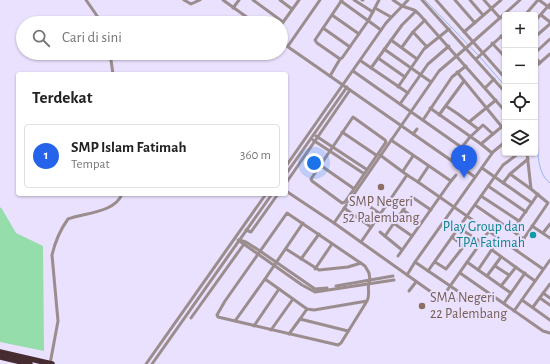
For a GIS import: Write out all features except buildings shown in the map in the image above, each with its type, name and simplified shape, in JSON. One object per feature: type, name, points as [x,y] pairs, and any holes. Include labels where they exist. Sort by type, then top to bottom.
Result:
[{"type":"highway","points":[[2,355],[51,364]]},
{"type":"highway","points":[[2,355],[30,364]]},
{"type":"street","points":[[86,0],[97,16]]},
{"type":"street","points":[[184,0],[192,4],[200,0]]},
{"type":"street","points":[[223,0],[245,16]]},
{"type":"street","points":[[233,8],[239,0]]},
{"type":"street","points":[[253,0],[258,2],[274,16]]},
{"type":"street","points":[[280,0],[292,9]]},
{"type":"street","points":[[287,16],[299,0]]},
{"type":"street","points":[[320,0],[288,46],[475,177]]},
{"type":"street","points":[[354,0],[373,12]]},
{"type":"street","points":[[330,76],[340,59],[368,21],[379,0]]},
{"type":"street","points":[[393,0],[402,6],[416,11],[449,46],[502,107]]},
{"type":"street","points":[[315,136],[353,72],[381,30],[391,17],[408,0]]},
{"type":"street","points":[[422,0],[502,88]]},
{"type":"street","points":[[436,0],[472,43],[502,75]]},
{"type":"street","points":[[454,0],[475,23]]},
{"type":"street","points":[[470,0],[483,15]]},
{"type":"street","points":[[334,223],[439,71],[500,18],[484,0]]},
{"type":"street","points":[[464,32],[501,0]]},
{"type":"street","points":[[508,12],[520,0]]},
{"type":"street","points":[[528,12],[539,0],[549,6],[538,18]]},
{"type":"street","points":[[340,59],[315,40],[342,1],[381,30]]},
{"type":"street","points":[[375,8],[391,17]]},
{"type":"street","points":[[371,68],[402,25],[416,11]]},
{"type":"street","points":[[332,15],[359,34]]},
{"type":"street","points":[[538,34],[550,23],[541,15]]},
{"type":"street","points":[[402,47],[413,32],[425,20]]},
{"type":"street","points":[[322,28],[350,47]]},
{"type":"street","points":[[398,87],[427,47],[449,29]]},
{"type":"street","points":[[413,32],[427,47]]},
{"type":"street","points":[[476,58],[500,36]]},
{"type":"street","points":[[538,50],[550,39]]},
{"type":"street","points":[[391,40],[417,59]]},
{"type":"street","points":[[492,43],[502,54]]},
{"type":"street","points":[[400,104],[420,74],[433,58],[449,46]]},
{"type":"street","points":[[384,49],[431,82]]},
{"type":"street","points":[[538,61],[540,63],[550,54]]},
{"type":"street","points":[[378,58],[405,77]]},
{"type":"street","points":[[111,60],[113,72]]},
{"type":"street","points":[[361,61],[408,93]]},
{"type":"street","points":[[423,120],[452,77],[466,66]]},
{"type":"street","points":[[353,72],[472,155],[461,168]]},
{"type":"street","points":[[457,72],[486,108],[502,123]]},
{"type":"street","points":[[485,88],[494,79]]},
{"type":"street","points":[[439,115],[464,81]]},
{"type":"street","points":[[288,163],[345,86]]},
{"type":"street","points":[[288,171],[350,90]]},
{"type":"street","points":[[469,122],[496,100]]},
{"type":"street","points":[[446,106],[478,129]]},
{"type":"street","points":[[430,108],[492,153]]},
{"type":"street","points":[[353,117],[374,131],[386,142],[342,203],[311,180],[342,132],[353,117]]},
{"type":"street","points":[[462,147],[483,124],[493,134]]},
{"type":"street","points":[[481,144],[502,127]]},
{"type":"street","points":[[413,134],[417,129]]},
{"type":"street","points":[[342,132],[376,156]]},
{"type":"street","points":[[309,133],[366,170]]},
{"type":"street","points":[[307,136],[363,173]]},
{"type":"street","points":[[288,180],[312,140]]},
{"type":"street","points":[[390,140],[428,167],[451,181]]},
{"type":"street","points":[[407,275],[414,262],[492,153],[502,145]]},
{"type":"street","points":[[380,155],[543,269]]},
{"type":"street","points":[[403,171],[413,156]]},
{"type":"street","points":[[428,271],[502,165],[515,156]]},
{"type":"street","points":[[504,183],[510,174],[528,158]]},
{"type":"street","points":[[528,158],[531,189]]},
{"type":"street","points":[[320,165],[353,188]]},
{"type":"street","points":[[418,182],[428,167]]},
{"type":"street","points":[[482,168],[532,203]]},
{"type":"street","points":[[510,174],[548,203],[516,250]]},
{"type":"street","points":[[361,242],[407,175]]},
{"type":"street","points":[[398,256],[456,175]]},
{"type":"street","points":[[488,186],[526,212]]},
{"type":"street","points":[[288,192],[441,299],[489,231]]},
{"type":"street","points":[[512,231],[538,194]]},
{"type":"street","points":[[353,195],[412,236]]},
{"type":"street","points":[[51,364],[58,321],[52,255],[61,228],[68,219],[103,210],[117,202],[121,196]]},
{"type":"street","points":[[146,364],[265,196]]},
{"type":"street","points":[[152,364],[271,196]]},
{"type":"street","points":[[246,230],[251,232],[277,196]]},
{"type":"street","points":[[481,196],[519,221]]},
{"type":"street","points":[[385,236],[412,197],[431,210]]},
{"type":"street","points":[[475,205],[524,239]]},
{"type":"street","points":[[344,208],[371,227]]},
{"type":"street","points":[[403,210],[421,223]]},
{"type":"street","points":[[287,213],[319,234],[361,263],[367,270],[369,295],[367,301],[341,343],[338,345],[218,317],[217,315],[225,301],[287,213]]},
{"type":"street","points":[[235,321],[303,223]]},
{"type":"street","points":[[543,233],[550,224]]},
{"type":"street","points":[[532,226],[550,238]]},
{"type":"street","points":[[459,228],[481,242]]},
{"type":"street","points":[[380,232],[402,250]]},
{"type":"street","points":[[301,259],[319,234]]},
{"type":"street","points":[[435,262],[447,269],[464,246],[452,237]]},
{"type":"street","points":[[235,238],[246,242],[259,253]]},
{"type":"street","points":[[478,270],[499,239]]},
{"type":"street","points":[[239,240],[275,263],[315,292],[369,281],[394,278]]},
{"type":"street","points":[[191,318],[244,244]]},
{"type":"street","points":[[315,269],[332,244]]},
{"type":"street","points":[[286,249],[315,269],[319,270],[348,267],[361,263]]},
{"type":"street","points":[[492,250],[535,281]]},
{"type":"street","points":[[487,276],[501,257]]},
{"type":"street","points":[[514,310],[550,260]]},
{"type":"street","points":[[414,262],[462,294],[461,297],[455,302]]},
{"type":"street","points":[[467,262],[511,293]]},
{"type":"street","points":[[495,266],[509,276]]},
{"type":"street","points":[[501,286],[516,267]]},
{"type":"street","points":[[212,271],[220,277]]},
{"type":"street","points":[[460,273],[543,331],[550,333]]},
{"type":"street","points":[[504,303],[525,273]]},
{"type":"street","points":[[265,279],[307,309],[314,310],[367,301]]},
{"type":"street","points":[[409,292],[416,282]]},
{"type":"street","points":[[533,307],[550,284]]},
{"type":"street","points":[[254,326],[279,290]]},
{"type":"street","points":[[543,293],[550,298]]},
{"type":"street","points":[[540,298],[550,305]]},
{"type":"street","points":[[271,330],[293,299]]},
{"type":"street","points":[[197,300],[202,303]]},
{"type":"street","points":[[522,300],[550,320]]},
{"type":"street","points":[[289,334],[307,309]]},
{"type":"street","points":[[300,319],[348,331]]},
{"type":"green space","points":[[0,207],[16,233],[43,246],[44,351],[0,342]]},
{"type":"waterway","points":[[425,0],[480,57],[503,84]]},
{"type":"waterway","points":[[538,156],[542,172],[550,183]]},
{"type":"place","name":"SMP Islam Fatimah","points":[[464,178]]},
{"type":"place","name":"SMP Negeri 52 Palembang","points":[[381,187]]},
{"type":"place","name":"Play Group dan TPA Fatimah","points":[[533,235]]},
{"type":"place","name":"SMA Negeri 22 Palembang","points":[[422,306]]}]
